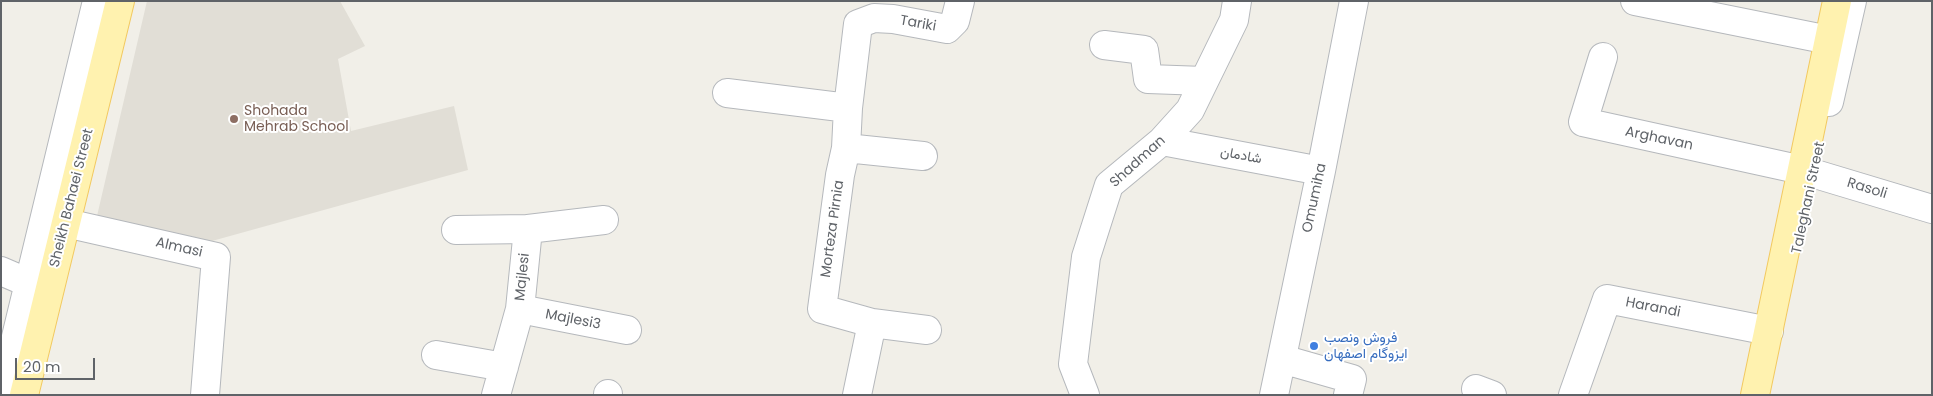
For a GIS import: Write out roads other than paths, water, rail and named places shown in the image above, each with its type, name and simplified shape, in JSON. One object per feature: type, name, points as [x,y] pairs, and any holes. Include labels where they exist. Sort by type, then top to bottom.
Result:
[{"type":"main road","name":"Sheikh Bahaei Street","points":[[24,395],[39,287],[66,223],[120,1]]},
{"type":"main road","name":"Taleghani Street","points":[[1755,395],[1808,172],[1837,1]]},
{"type":"street","name":"Sheikh Bahaei Street","points":[[2,395],[39,287],[97,1]]},
{"type":"street","name":"Tariki","points":[[858,24],[874,18],[947,29],[955,21],[960,1]]},
{"type":"street","name":"Shadman","points":[[1085,395],[1073,364],[1086,257],[1109,185],[1162,142],[1190,110],[1234,20],[1237,1]]},
{"type":"street","name":"Omumiha","points":[[1274,395],[1354,1]]},
{"type":"street","points":[[1635,1],[1829,40]]},
{"type":"street","name":"Taleghani Street","points":[[1769,395],[1808,172],[1852,1]]},
{"type":"street","name":"Morteza Pirnia","points":[[858,24],[848,108],[846,148],[840,175],[822,310],[872,323]]},
{"type":"street","points":[[1104,45],[1144,50],[1148,79],[1204,81]]},
{"type":"street","name":"Arghavan","points":[[1603,58],[1583,122],[1808,172]]},
{"type":"street","points":[[727,93],[848,108]]},
{"type":"street","name":"شادمان","points":[[1162,142],[1321,171]]},
{"type":"street","points":[[846,148],[923,156]]},
{"type":"street","name":"Rasoli","points":[[1808,172],[1932,209]]},
{"type":"street","points":[[456,230],[528,229],[604,220]]},
{"type":"street","name":"Almasi","points":[[66,223],[216,257],[206,395]]},
{"type":"street","name":"Majlesi","points":[[496,395],[520,309],[528,229]]},
{"type":"street","points":[[1,271],[39,287]]},
{"type":"street","name":"Harandi","points":[[1573,395],[1607,299],[1769,330]]},
{"type":"street","name":"Majlesi3","points":[[520,309],[627,330]]},
{"type":"street","points":[[858,395],[872,323],[927,330]]},
{"type":"street","points":[[436,355],[504,367]]},
{"type":"street","points":[[1282,360],[1352,379],[1348,395]]},
{"type":"place","name":"Shohada Mehrab School","points":[[234,119]]},
{"type":"place","name":"فروش ونصب ایزوگام اصفهان","points":[[1314,346]]}]
